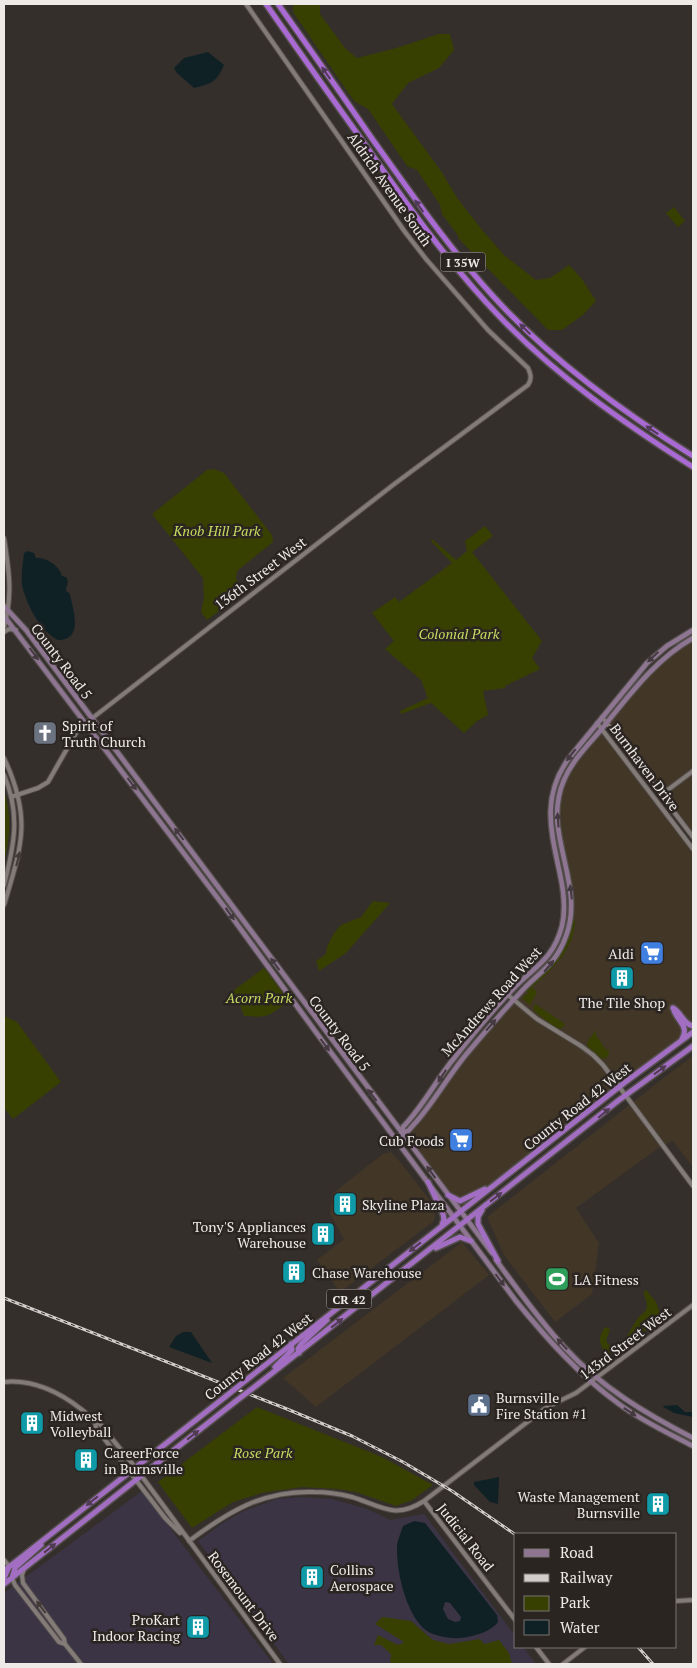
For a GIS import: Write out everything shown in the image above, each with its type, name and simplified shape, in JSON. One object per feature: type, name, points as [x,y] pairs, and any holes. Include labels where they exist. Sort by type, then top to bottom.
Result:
[{"type":"highway","name":"I 35W","points":[[265,4],[418,219],[460,273],[488,304],[513,330],[567,378],[626,423],[693,467]]},
{"type":"highway","name":"I 35W","points":[[280,4],[428,218],[466,266],[496,299],[532,336],[572,371],[633,417],[693,456]]},
{"type":"highway","points":[[678,1043],[685,1034],[685,1029],[673,1008],[677,1010],[687,1024],[693,1026]]},
{"type":"highway","name":"County Road 42 West","points":[[4,1571],[498,1181],[693,1032]]},
{"type":"highway","name":"County Road 42 West","points":[[4,1584],[626,1095],[693,1046]]},
{"type":"highway","points":[[448,1195],[458,1201],[462,1200],[498,1181]]},
{"type":"highway","points":[[428,1182],[444,1216],[441,1226]]},
{"type":"highway","points":[[484,1207],[479,1215],[478,1224],[498,1261]]},
{"type":"highway","points":[[424,1254],[458,1237],[471,1241]]},
{"type":"highway","points":[[298,1353],[301,1344],[350,1299]]},
{"type":"highway","points":[[257,1385],[289,1353],[292,1347],[291,1344]]},
{"type":"highway","points":[[12,1578],[15,1568],[36,1550],[47,1536]]},
{"type":"highway","points":[[4,1578],[9,1566]]},
{"type":"main road","name":"County Road 5","points":[[4,606],[26,630],[546,1326],[566,1349],[597,1378],[643,1411],[693,1438]]},
{"type":"main road","name":"County Road 5","points":[[5,617],[226,909],[453,1217],[545,1337],[573,1366],[620,1405],[640,1418],[693,1446]]},
{"type":"main road","name":"McAndrews Road West","points":[[402,1133],[403,1127],[427,1098],[453,1059],[508,995],[545,960],[555,945],[564,914],[564,898],[551,828],[552,797],[558,775],[597,723],[647,663],[666,646],[693,630]]},
{"type":"main road","name":"McAndrews Road West","points":[[396,1140],[402,1133],[408,1131],[421,1116],[463,1058],[514,999],[550,965],[561,949],[572,914],[572,899],[557,815],[564,780],[570,768],[652,668],[672,651],[693,638]]},
{"type":"street","name":"Aldrich Avenue South","points":[[246,4],[420,252],[456,296],[528,368],[531,374]]},
{"type":"street","name":"136th Street West","points":[[11,797],[38,788],[48,782],[76,733],[86,723],[393,485],[528,385],[531,380],[531,374]]},
{"type":"street","points":[[4,538],[10,580],[8,610],[4,627]]},
{"type":"street","points":[[4,632],[9,629],[16,630]]},
{"type":"street","name":"Burnhaven Drive","points":[[602,717],[693,837]]},
{"type":"street","name":"Burnhaven Drive","points":[[597,723],[693,849]]},
{"type":"street","points":[[4,758],[18,794],[22,829],[21,845],[4,906]]},
{"type":"street","points":[[655,798],[693,771]]},
{"type":"street","points":[[4,775],[14,812],[14,843],[4,885]]},
{"type":"street","points":[[508,995],[537,1019],[593,1055],[620,1087],[693,1186]]},
{"type":"street","name":"143rd Street West","points":[[424,1501],[548,1407],[576,1393],[693,1305]]},
{"type":"street","points":[[4,1382],[24,1382],[45,1388],[73,1403],[100,1424],[139,1478]]},
{"type":"street","name":"Rosemount Drive","points":[[139,1478],[189,1541],[280,1664]]},
{"type":"street","name":"Judicial Road","points":[[189,1541],[217,1520],[240,1507],[269,1496],[289,1492],[312,1492],[352,1497],[392,1512],[414,1508],[424,1501],[514,1618]]},
{"type":"street","points":[[4,1560],[9,1566]]},
{"type":"street","points":[[24,1569],[22,1575],[23,1583],[81,1664]]},
{"type":"street","points":[[12,1578],[15,1585],[59,1642],[65,1644]]},
{"type":"street","points":[[677,1601],[693,1600]]},
{"type":"street","points":[[537,1648],[549,1664]]},
{"type":"street","points":[[563,1664],[584,1648]]},
{"type":"shaded area","points":[[693,638],[693,837],[607,723],[644,677]]},
{"type":"shaded area","points":[[602,729],[693,849],[693,1032],[460,1211],[402,1133],[408,1131],[450,1076],[520,992],[550,965],[572,914],[559,829],[559,798],[571,768]]},
{"type":"shaded area","points":[[693,1056],[693,1167],[673,1141],[657,1149],[576,1208],[599,1243],[592,1294],[555,1322],[504,1255],[487,1217]]},
{"type":"shaded area","points":[[391,1152],[436,1208],[434,1221],[340,1292],[317,1260],[344,1239],[330,1214],[333,1193],[383,1154]]},
{"type":"shaded area","points":[[462,1242],[489,1275],[316,1407],[283,1378]]},
{"type":"shaded area","points":[[142,1491],[273,1664],[4,1664],[4,1593]]},
{"type":"shaded area","points":[[300,1497],[332,1499],[367,1509],[390,1520],[424,1514],[514,1634],[514,1648],[524,1648],[536,1664],[289,1664],[198,1541],[244,1511],[277,1499]]},
{"type":"green space","points":[[293,4],[320,4],[320,14],[345,48],[357,58],[439,34],[450,34],[454,50],[439,68],[408,83],[392,104],[441,171],[458,199],[504,255],[536,280],[550,278],[569,265],[582,279],[596,301],[584,314],[562,330],[548,330],[459,239],[442,214],[440,205],[417,170],[407,166],[368,109],[354,101],[293,12]]},
{"type":"green space","points":[[674,207],[685,221],[678,227],[666,213]]},
{"type":"green space","name":"Knob Hill Park","points":[[214,469],[224,473],[272,535],[273,542],[237,571],[236,579],[245,591],[207,620],[201,612],[204,597],[203,578],[152,514],[207,470]]},
{"type":"green space","name":"Colonial Park","points":[[485,526],[493,536],[472,552],[542,641],[532,658],[540,669],[505,686],[505,688],[483,691],[488,715],[477,721],[464,733],[431,703],[401,714],[400,711],[428,698],[421,680],[385,649],[394,641],[372,613],[395,597],[399,602],[452,563],[431,541],[432,539],[456,560],[467,551],[465,541]]},
{"type":"green space","points":[[4,790],[7,800],[9,826],[4,863]]},
{"type":"green space","points":[[373,901],[390,903],[346,953],[319,971],[316,961],[326,954],[327,947],[334,933],[341,925],[361,917]]},
{"type":"green space","points":[[575,919],[574,930],[566,950],[553,967],[529,990],[533,988],[537,992],[530,1005],[522,998],[529,992],[525,991],[557,959],[565,945]]},
{"type":"green space","name":"Acorn Park","points":[[264,968],[289,1001],[268,1015],[259,1017],[244,1016],[241,1007],[230,993]]},
{"type":"green space","points":[[535,1004],[565,1024],[562,1028],[553,1026],[534,1011],[533,1009],[536,1010],[533,1008]]},
{"type":"green space","points":[[4,1016],[17,1022],[61,1082],[13,1119],[4,1108]]},
{"type":"green space","points":[[595,1031],[597,1032],[595,1034],[606,1050],[609,1049],[608,1056],[605,1059],[590,1046],[604,1059],[602,1059],[587,1046]]},
{"type":"green space","points":[[646,1290],[656,1302],[661,1316],[621,1352],[614,1354],[606,1352],[600,1342],[601,1334],[605,1327],[610,1329],[606,1341],[610,1346],[617,1347],[646,1310],[647,1304],[644,1291]]},
{"type":"green space","name":"Rose Park","points":[[257,1407],[382,1457],[433,1485],[412,1500],[396,1506],[356,1492],[338,1489],[302,1487],[262,1493],[233,1502],[192,1528],[158,1482]]},
{"type":"green space","points":[[382,1617],[411,1621],[433,1640],[449,1644],[480,1639],[484,1644],[499,1640],[509,1653],[512,1664],[390,1664],[391,1654],[381,1645],[374,1645],[378,1635],[398,1645],[404,1642],[375,1624]]},
{"type":"water","points":[[208,52],[224,65],[216,79],[194,88],[174,68],[184,58]]},
{"type":"water","points":[[28,551],[34,553],[36,558],[52,563],[61,572],[62,576],[67,579],[66,591],[70,594],[75,623],[74,630],[66,639],[58,640],[46,631],[28,603],[23,589],[22,571],[24,553]]},
{"type":"water","points":[[183,1332],[191,1332],[212,1363],[169,1347],[176,1336]]},
{"type":"water","points":[[677,1405],[685,1412],[693,1412],[693,1417],[674,1413],[662,1406]]},
{"type":"water","points":[[499,1477],[498,1504],[490,1502],[474,1485],[474,1482]]},
{"type":"water","points":[[414,1521],[425,1523],[497,1615],[498,1622],[495,1625],[480,1634],[457,1638],[438,1636],[423,1628],[411,1611],[400,1578],[397,1545],[403,1526]],"holes":[[[445,1602],[450,1603],[461,1617],[460,1621],[455,1622],[448,1619],[443,1609]]]},
{"type":"railway","points":[[4,1298],[352,1436],[403,1462],[452,1491],[514,1534]]},
{"type":"railway","points":[[639,1648],[653,1664]]},
{"type":"place","name":"Spirit of Truth Church","points":[[45,733]]},
{"type":"place","name":"Aldi","points":[[652,953]]},
{"type":"place","name":"The Tile Shop","points":[[622,978]]},
{"type":"place","name":"Cub Foods","points":[[461,1140]]},
{"type":"place","name":"Skyline Plaza","points":[[345,1204]]},
{"type":"place","name":"Tony'S Appliances Warehouse","points":[[323,1234]]},
{"type":"place","name":"Chase Warehouse","points":[[294,1272]]},
{"type":"place","name":"LA Fitness","points":[[557,1279]]},
{"type":"place","name":"Burnsville Fire Station #1","points":[[479,1405]]},
{"type":"place","name":"Midwest Volleyball","points":[[32,1423]]},
{"type":"place","name":"CareerForce in Burnsville","points":[[86,1460]]},
{"type":"place","name":"Waste Management Burnsville","points":[[658,1504]]},
{"type":"place","name":"Collins Aerospace","points":[[312,1577]]},
{"type":"place","name":"ProKart Indoor Racing","points":[[198,1627]]}]
